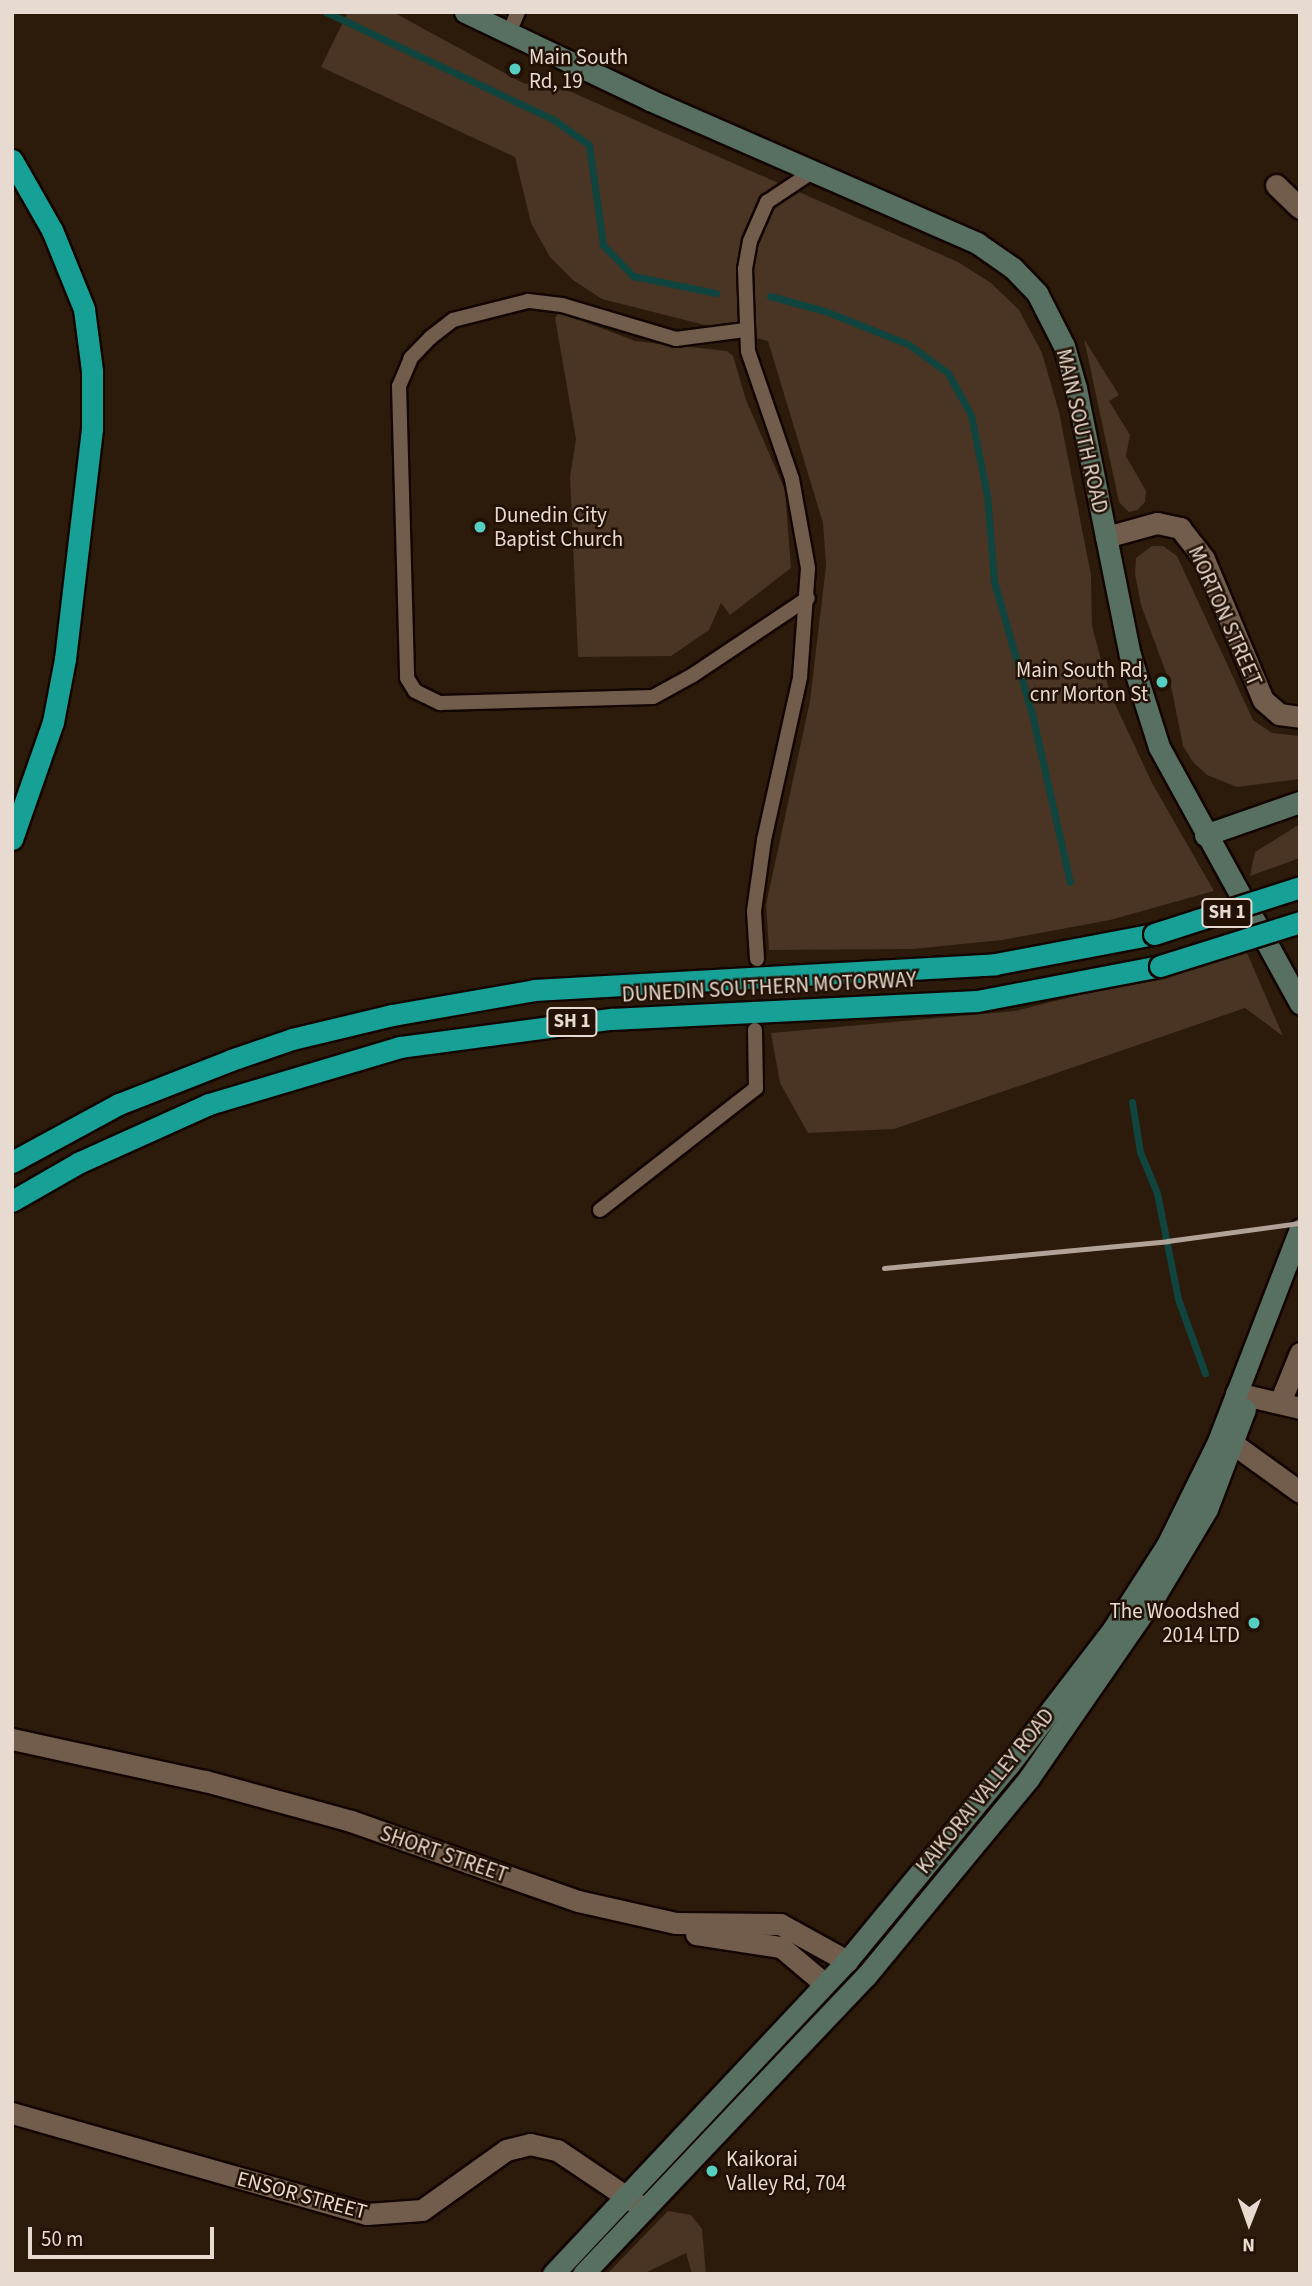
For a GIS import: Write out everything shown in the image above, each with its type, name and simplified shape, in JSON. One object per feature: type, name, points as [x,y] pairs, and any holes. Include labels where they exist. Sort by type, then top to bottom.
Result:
[{"type":"highway","points":[[12,160],[52,230],[84,309],[92,394],[84,509],[65,659],[53,722],[12,839]]},
{"type":"highway","name":"DUNEDIN SOUTHERN MOTORWAY","points":[[12,1162],[119,1104],[231,1060],[292,1039],[392,1015],[535,990],[995,964],[1154,934],[1300,887]]},
{"type":"highway","name":"DUNEDIN SOUTHERN MOTORWAY","points":[[12,1201],[80,1162],[209,1104],[400,1047],[611,1019],[976,1000],[1160,966],[1300,922]]},
{"type":"main road","name":"MAIN SOUTH ROAD","points":[[464,12],[812,172],[977,243],[1013,268],[1037,293],[1056,328],[1073,377],[1130,655],[1159,747],[1300,1004]]},
{"type":"main road","points":[[1205,835],[1300,802]]},
{"type":"main road","name":"KAIKORAI VALLEY ROAD","points":[[583,2274],[866,1976],[1029,1778],[1148,1606],[1207,1509],[1242,1395],[1293,1264],[1300,1229]]},
{"type":"main road","name":"KAIKORAI VALLEY ROAD","points":[[553,2274],[847,1961],[1008,1766],[1113,1629],[1167,1545],[1228,1437]]},
{"type":"main road","name":"SHORT STREET","points":[[847,1961],[866,1976]]},
{"type":"main road","points":[[825,1984],[844,2001]]},
{"type":"street","points":[[1276,185],[1300,208]]},
{"type":"street","name":"MORTON STREET","points":[[1106,537],[1157,523],[1180,528],[1204,559],[1263,700],[1279,714],[1300,717]]},
{"type":"street","points":[[1242,1395],[1290,1405],[1300,1353]]},
{"type":"street","points":[[1228,1437],[1300,1492]]},
{"type":"street","name":"SHORT STREET","points":[[12,1739],[205,1781],[351,1821],[578,1901],[676,1923],[780,1924],[847,1961]]},
{"type":"street","points":[[676,1923],[692,1934],[781,1947],[825,1984]]},
{"type":"street","name":"ENSOR STREET","points":[[12,2113],[367,2214],[422,2210],[506,2150],[530,2144],[557,2150],[625,2198],[646,2209]]},
{"type":"lane","points":[[509,33],[519,12]]},
{"type":"lane","points":[[757,959],[754,911],[765,840],[800,677],[808,598],[800,509],[748,351],[745,330],[745,269],[760,215],[778,192],[812,172]]},
{"type":"lane","points":[[745,330],[710,338],[676,340],[562,305],[528,300],[453,320],[420,348],[402,372],[399,386],[407,678],[425,699],[440,703],[653,697],[703,670],[808,598]]},
{"type":"lane","points":[[600,1210],[756,1088],[755,1030]]},
{"type":"shaded area","points":[[348,12],[393,12],[523,83],[569,91],[958,262],[991,283],[1019,310],[1042,353],[1059,412],[1091,575],[1092,626],[1110,693],[1152,783],[1214,891],[1110,920],[1002,940],[913,949],[769,950],[766,905],[810,701],[826,566],[823,523],[768,341],[602,299],[573,280],[550,257],[531,223],[515,157],[321,67]]},
{"type":"shaded area","points":[[559,312],[635,341],[727,351],[733,356],[746,400],[785,490],[791,568],[730,615],[721,603],[709,630],[671,656],[578,657],[570,477],[576,439],[555,318]]},
{"type":"shaded area","points":[[1084,339],[1119,395],[1109,401],[1130,435],[1126,456],[1146,491],[1145,502],[1137,510],[1129,512],[1119,502]]},
{"type":"shaded area","points":[[1152,546],[1163,546],[1177,556],[1253,720],[1272,733],[1300,736],[1300,779],[1237,787],[1207,775],[1193,762],[1183,746],[1171,686],[1141,605],[1135,574],[1136,558]]},
{"type":"shaded area","points":[[1300,824],[1300,858],[1250,876],[1255,852]]},
{"type":"shaded area","points":[[1247,953],[1283,1036],[1245,1008],[894,1129],[808,1133],[780,1083],[771,1033],[1015,1011]]},
{"type":"shaded area","points":[[668,2211],[691,2215],[702,2229],[706,2274],[692,2274],[686,2253],[643,2274],[607,2274]]},
{"type":"waterway","points":[[326,12],[554,120],[589,145],[603,245],[633,276],[716,293]]},
{"type":"waterway","points":[[770,296],[825,311],[908,344],[948,373],[971,415],[987,495],[994,581],[1032,714],[1070,882]]},
{"type":"waterway","points":[[1132,1102],[1140,1152],[1157,1193],[1178,1299],[1205,1373]]},
{"type":"railway","points":[[884,1268],[1168,1241],[1300,1223]]},
{"type":"place","name":"Main South Rd, 19","points":[[515,69]]},
{"type":"place","name":"Dunedin City Baptist Church","points":[[480,527]]},
{"type":"place","name":"Main South Rd, cnr Morton St","points":[[1162,682]]},
{"type":"place","name":"The Woodshed 2014 LTD","points":[[1254,1623]]},
{"type":"place","name":"Kaikorai Valley Rd, 704","points":[[712,2171]]}]
